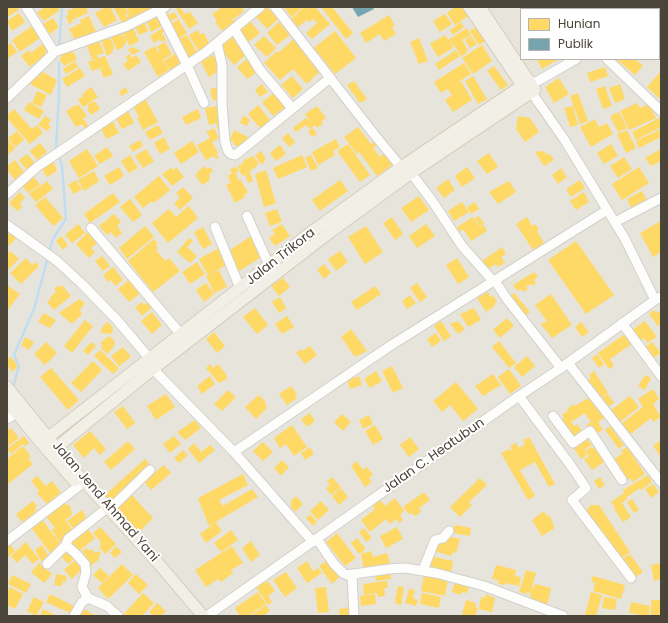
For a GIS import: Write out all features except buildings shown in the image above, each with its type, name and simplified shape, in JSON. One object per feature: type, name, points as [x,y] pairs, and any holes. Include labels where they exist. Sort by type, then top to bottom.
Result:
[{"type":"main road","points":[[469,7],[531,88]]},
{"type":"main road","points":[[480,7],[531,88]]},
{"type":"main road","name":"Jalan Trikora","points":[[53,451],[240,288],[269,265],[401,167],[531,88]]},
{"type":"main road","name":"Jalan Trikora","points":[[184,338],[531,88]]},
{"type":"main road","name":"Jalan Trikora","points":[[45,441],[152,364]]},
{"type":"main road","name":"Jalan Jend Ahmad Yani","points":[[7,387],[79,486],[158,562],[204,616]]},
{"type":"main road","name":"Jalan Jend Ahmad Yani","points":[[7,401],[11,416],[45,441]]},
{"type":"main road","name":"Jalan Jend Ahmad Yani","points":[[53,451],[106,511],[147,562],[194,616]]},
{"type":"street","points":[[26,7],[54,52]]},
{"type":"street","points":[[7,194],[37,167],[187,65],[217,43],[260,7]]},
{"type":"street","points":[[275,7],[401,167]]},
{"type":"street","points":[[7,98],[54,52],[127,26],[162,9],[204,103]]},
{"type":"street","points":[[234,29],[260,70],[292,108]]},
{"type":"street","points":[[217,43],[222,65],[222,104],[225,142],[228,151],[231,154],[235,155],[238,153],[330,78]]},
{"type":"street","points":[[574,60],[531,88],[615,222],[658,298]]},
{"type":"street","points":[[607,60],[661,111]]},
{"type":"street","points":[[411,173],[433,202],[462,246],[494,281],[507,299],[565,365],[661,482]]},
{"type":"street","points":[[615,222],[661,198]]},
{"type":"street","points":[[234,452],[390,346],[607,210]]},
{"type":"street","points":[[246,216],[269,265]]},
{"type":"street","points":[[7,225],[57,261],[117,320],[152,364],[315,540],[343,573],[352,574],[405,568],[423,570],[484,586],[563,616]]},
{"type":"street","points":[[215,227],[240,288]]},
{"type":"street","points":[[92,228],[184,338]]},
{"type":"street","name":"Jalan C. Heatubun","points":[[207,616],[658,298]]},
{"type":"street","points":[[622,323],[661,376]]},
{"type":"street","points":[[519,396],[586,488],[572,500],[631,578]]},
{"type":"street","points":[[553,416],[573,443],[590,431],[622,480]]},
{"type":"street","points":[[47,564],[66,545],[68,539],[106,511],[150,470]]},
{"type":"street","points":[[7,541],[79,486]]},
{"type":"street","points":[[423,570],[435,540],[443,538],[449,531]]},
{"type":"street","points":[[66,545],[85,564],[86,572],[82,587],[88,598],[107,606],[118,616]]},
{"type":"street","points":[[352,574],[354,616]]},
{"type":"street","points":[[74,616],[82,602],[88,598]]},
{"type":"shaded area","points":[[7,7],[661,7],[661,616],[7,616]]},
{"type":"waterway","points":[[59,48],[62,7]]},
{"type":"waterway","points":[[57,150],[59,63]]},
{"type":"waterway","points":[[49,252],[53,239],[66,219],[62,165],[58,155]]},
{"type":"waterway","points":[[13,387],[19,366],[14,355],[34,309],[48,257]]}]
